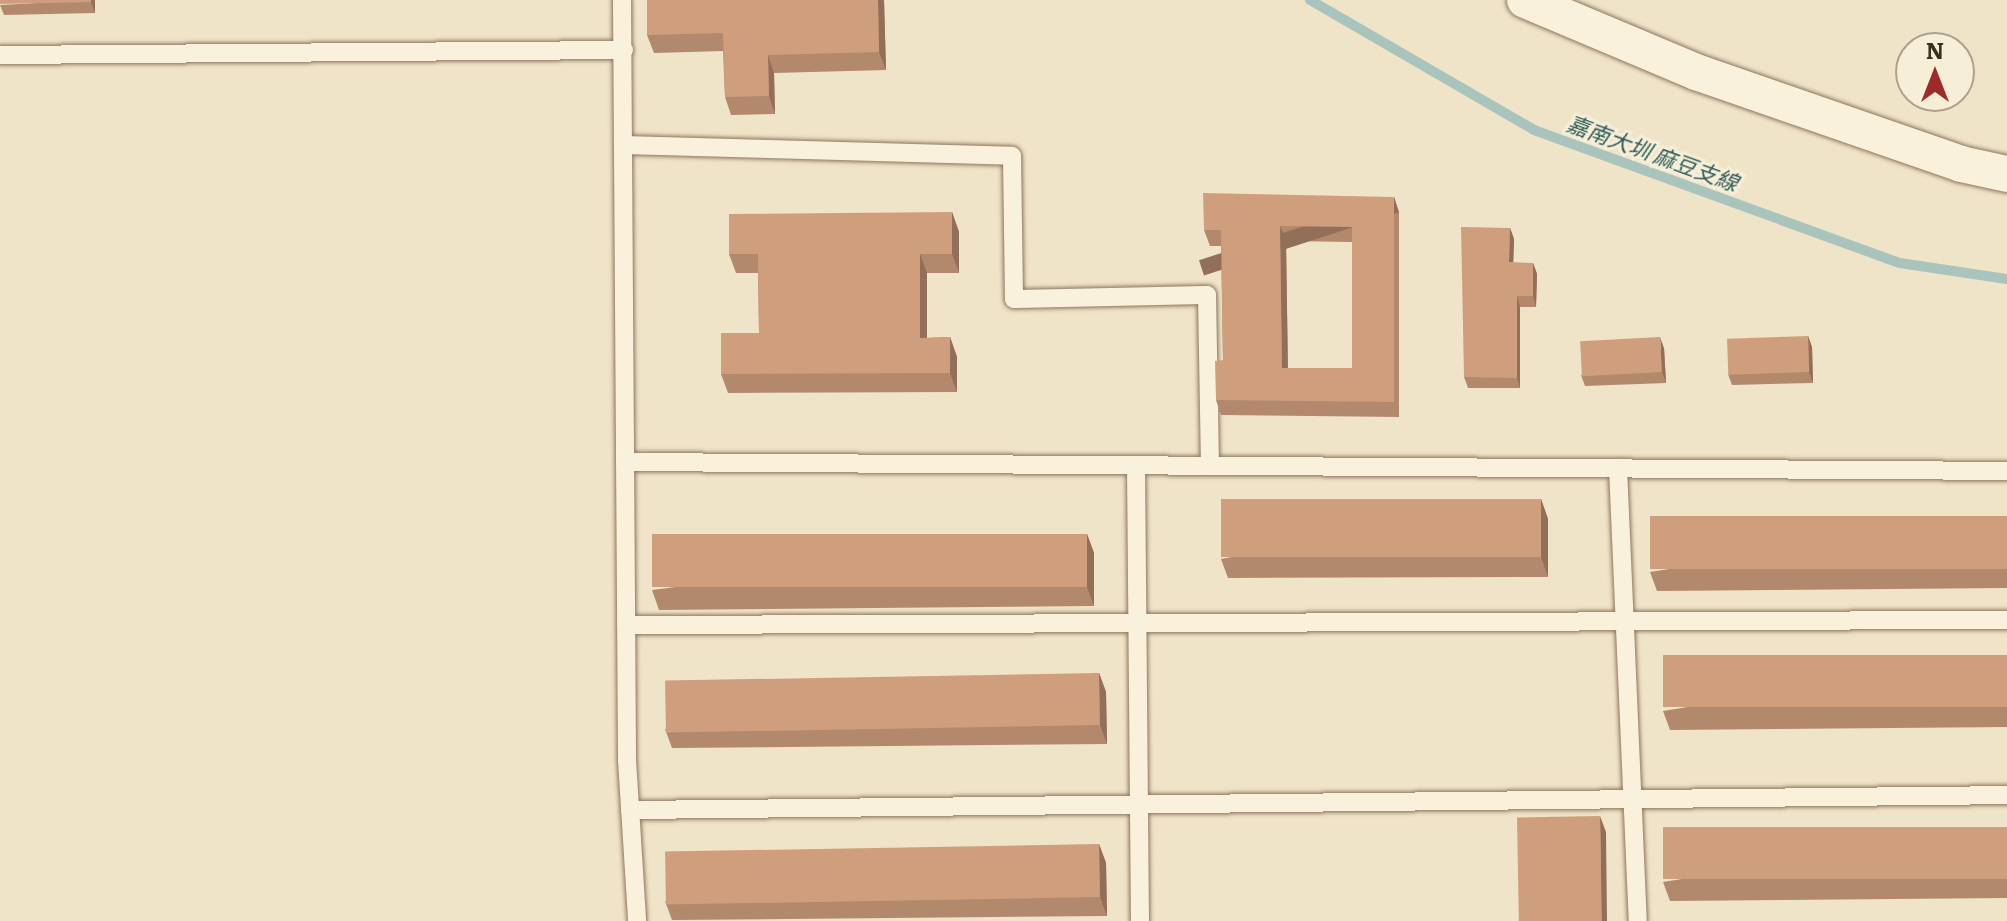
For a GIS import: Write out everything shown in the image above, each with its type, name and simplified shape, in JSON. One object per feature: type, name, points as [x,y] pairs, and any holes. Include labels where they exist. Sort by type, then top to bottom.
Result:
[{"type":"street","points":[[1525,0],[1696,72],[1961,164],[2007,174]]},
{"type":"lane","points":[[622,0],[626,625],[630,810],[637,921]]},
{"type":"lane","points":[[0,55],[624,50]]},
{"type":"lane","points":[[624,145],[1012,156],[1014,299],[1207,295],[1210,466]]},
{"type":"lane","points":[[625,462],[2007,471]]},
{"type":"lane","points":[[1136,465],[1140,921]]},
{"type":"lane","points":[[1618,468],[1638,921]]},
{"type":"lane","points":[[626,625],[1138,627],[2007,620]]},
{"type":"lane","points":[[630,810],[2007,795]]},
{"type":"building","points":[[0,0],[91,0],[91,2],[0,4]]},
{"type":"building","points":[[647,0],[878,0],[879,52],[768,55],[769,96],[725,97],[723,33],[647,35]]},
{"type":"building","points":[[1203,193],[1394,197],[1394,402],[1216,400],[1215,361],[1223,360],[1221,230],[1204,230]],"holes":[[[1280,226],[1352,227],[1352,368],[1282,368]]]},
{"type":"building","points":[[952,212],[952,254],[920,254],[920,338],[950,337],[950,373],[721,374],[721,333],[759,333],[758,254],[729,254],[729,214]]},
{"type":"building","points":[[1461,227],[1510,228],[1509,262],[1533,263],[1533,296],[1517,296],[1517,378],[1464,377]]},
{"type":"building","points":[[1808,336],[1809,372],[1728,375],[1727,339]]},
{"type":"building","points":[[1660,337],[1662,372],[1582,376],[1580,341]]},
{"type":"building","points":[[1221,499],[1541,499],[1541,557],[1221,557]]},
{"type":"building","points":[[1650,516],[2007,516],[2007,569],[1650,569]]},
{"type":"building","points":[[652,534],[1087,534],[1087,587],[652,587]]},
{"type":"building","points":[[1663,655],[2007,655],[2007,707],[1663,707]]},
{"type":"building","points":[[1099,673],[1100,725],[666,733],[665,681]]},
{"type":"building","points":[[1600,816],[1602,921],[1519,921],[1517,817]]},
{"type":"building","points":[[1663,827],[2007,827],[2007,879],[1663,879]]},
{"type":"building","points":[[1099,844],[1100,897],[666,905],[665,852]]},
{"type":"waterway","name":"嘉南大圳 麻豆支線","points":[[1310,0],[1534,130],[1900,263],[2007,279]]}]
